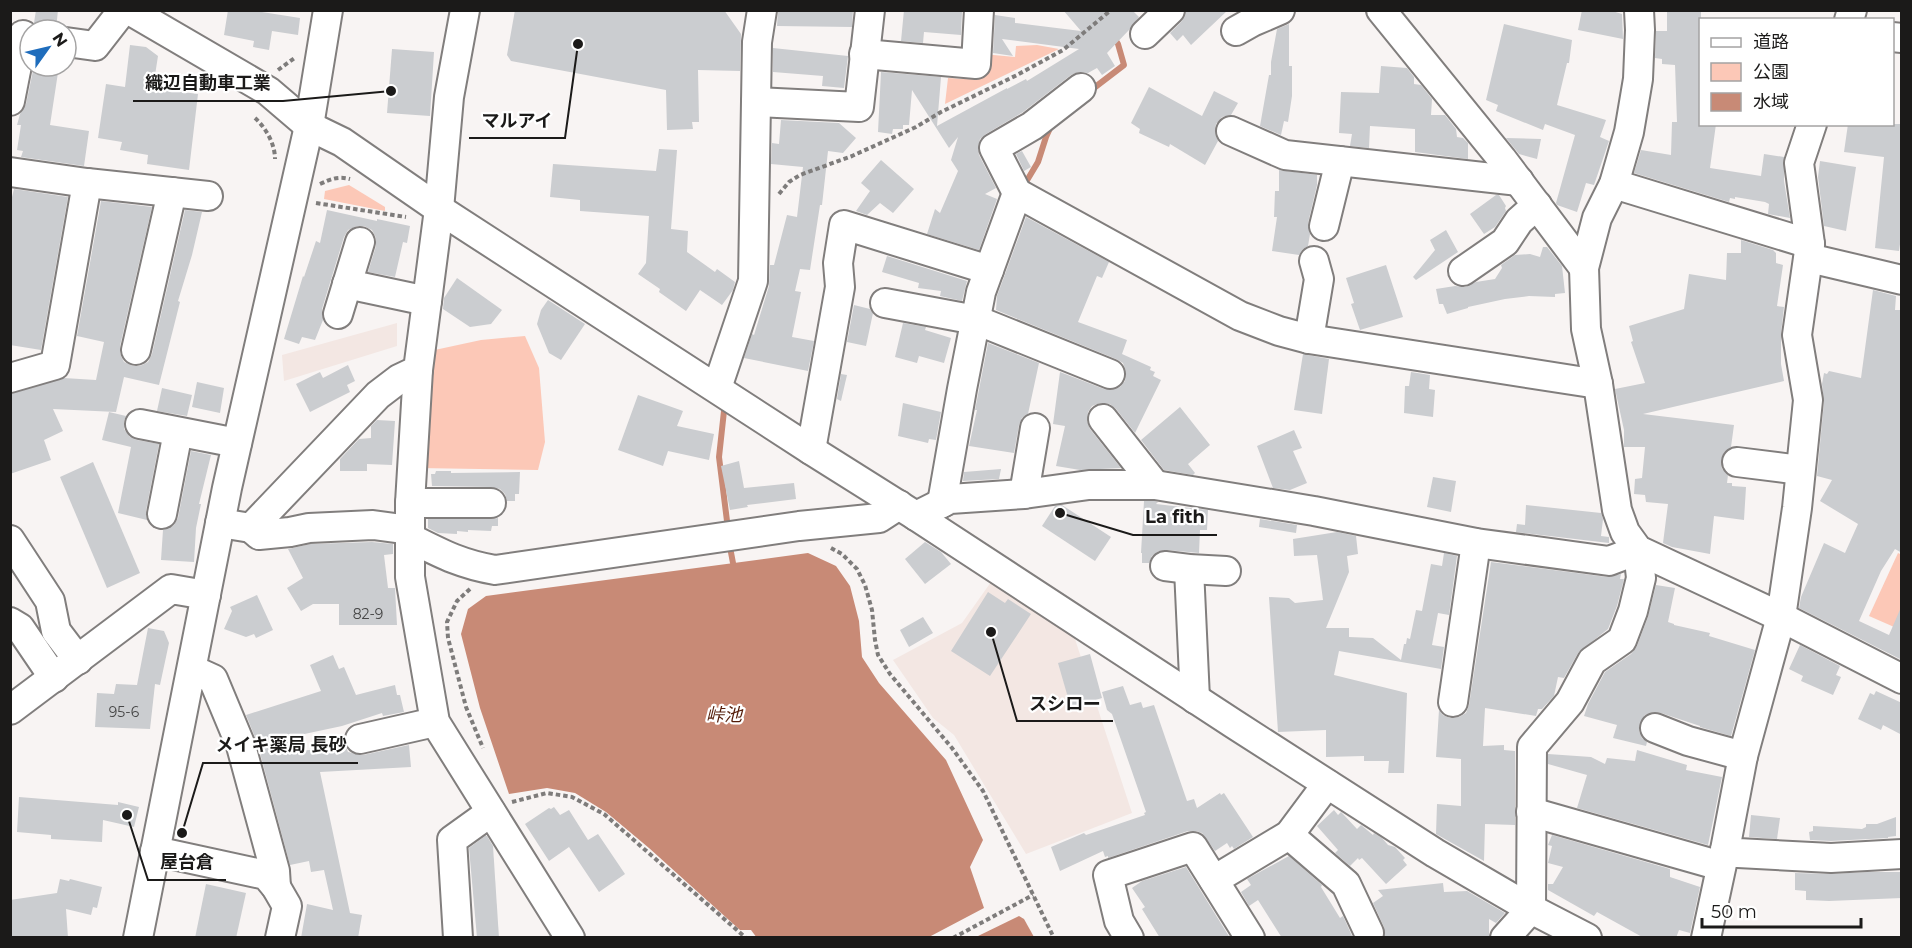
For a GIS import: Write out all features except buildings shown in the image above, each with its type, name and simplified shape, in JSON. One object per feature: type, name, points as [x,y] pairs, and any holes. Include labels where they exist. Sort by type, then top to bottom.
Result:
[{"type":"street","points":[[78,44],[95,46],[123,10]]},
{"type":"street","points":[[129,10],[268,91],[309,126],[342,142],[439,209],[1435,853],[1531,909],[1587,938]]},
{"type":"street","points":[[138,938],[220,523],[309,126],[328,10]]},
{"type":"street","points":[[465,10],[449,97],[439,209],[418,370],[410,523],[410,576],[435,722],[498,808],[570,938]]},
{"type":"street","points":[[717,388],[753,281],[757,42],[762,10]]},
{"type":"street","points":[[756,102],[859,107],[870,10]]},
{"type":"street","points":[[864,54],[975,64],[979,10]]},
{"type":"street","points":[[1245,21],[1281,10]]},
{"type":"street","points":[[1381,10],[1519,181],[1584,268]]},
{"type":"street","points":[[1639,10],[1638,79],[1629,132],[1614,184],[1597,218],[1584,268],[1586,329],[1598,384],[1617,510],[1625,532],[1638,550],[1781,616],[1902,679]]},
{"type":"street","points":[[10,101],[18,53]]},
{"type":"street","points":[[1081,88],[1039,111],[1032,126],[994,148],[1017,193],[1240,316],[1279,331],[1309,339],[1598,384]]},
{"type":"street","points":[[1706,938],[1743,756],[1781,616],[1797,508],[1808,400],[1797,335],[1809,251],[1799,162],[1811,126]]},
{"type":"street","points":[[1231,131],[1285,155],[1519,181]]},
{"type":"street","points":[[1324,225],[1340,161]]},
{"type":"street","points":[[10,172],[208,196]]},
{"type":"street","points":[[10,378],[55,364],[87,183]]},
{"type":"street","points":[[1614,184],[1809,251],[1902,280]]},
{"type":"street","points":[[136,350],[131,319],[172,192]]},
{"type":"street","points":[[942,503],[981,292],[1017,193]]},
{"type":"street","points":[[1463,271],[1505,242],[1519,221],[1537,205]]},
{"type":"street","points":[[811,450],[840,287],[838,263],[844,225],[989,270]]},
{"type":"street","points":[[338,314],[360,242]]},
{"type":"street","points":[[1309,339],[1319,279],[1314,261]]},
{"type":"street","points":[[347,284],[428,301]]},
{"type":"street","points":[[885,303],[976,320],[1076,350],[1110,374]]},
{"type":"street","points":[[251,528],[378,395],[399,379],[418,370]]},
{"type":"street","points":[[1103,419],[1155,485]]},
{"type":"street","points":[[140,424],[237,443]]},
{"type":"street","points":[[1024,494],[1035,428]]},
{"type":"street","points":[[162,514],[178,432]]},
{"type":"street","points":[[1737,462],[1800,470]]},
{"type":"street","points":[[410,523],[449,558],[472,566],[495,570],[799,526],[879,518],[950,499],[1024,494],[1089,485],[1155,485],[1314,511],[1476,543],[1609,561],[1638,550]]},
{"type":"street","points":[[220,523],[251,528],[259,535],[309,528],[410,523],[491,503]]},
{"type":"street","points":[[10,540],[50,601],[56,631],[78,660]]},
{"type":"street","points":[[1449,689],[1454,634],[1476,543]]},
{"type":"street","points":[[1505,938],[1531,909],[1532,747],[1570,702],[1592,661],[1622,640],[1641,578],[1638,550]]},
{"type":"street","points":[[1195,699],[1177,568],[1226,571]]},
{"type":"street","points":[[10,710],[171,589],[207,595]]},
{"type":"street","points":[[10,622],[20,628],[54,678]]},
{"type":"street","points":[[202,674],[213,679],[241,746],[275,871],[276,887]]},
{"type":"street","points":[[360,739],[435,722]]},
{"type":"street","points":[[1655,728],[1688,741],[1743,756]]},
{"type":"street","points":[[1214,880],[1289,834],[1327,784]]},
{"type":"street","points":[[458,938],[452,840],[498,808]]},
{"type":"street","points":[[1532,812],[1723,858],[1738,853],[1831,866],[1902,854]]},
{"type":"street","points":[[1289,834],[1354,878],[1369,933]]},
{"type":"street","points":[[1129,938],[1119,921],[1108,875],[1193,847],[1250,938]]},
{"type":"street","points":[[155,851],[266,875],[287,906],[280,938]]},
{"type":"path","points":[[775,202],[779,193],[789,182],[800,175],[873,147],[1017,75],[1063,50],[1111,10]]},
{"type":"path","points":[[313,202],[410,217]]},
{"type":"path","points":[[827,546],[842,554],[857,569],[865,585],[872,610],[878,655],[890,674],[952,748],[983,791],[1054,938]]},
{"type":"path","points":[[472,588],[457,601],[447,622],[448,638],[466,707],[483,750]]},
{"type":"path","points":[[498,808],[547,793],[572,797],[604,814],[746,938]]},
{"type":"path","points":[[953,938],[1033,895]]},
{"type":"shaded area","points":[[397,323],[397,346],[284,381],[282,355]]},
{"type":"shaded area","points":[[991,582],[1074,636],[1132,813],[1026,854],[954,735],[933,718],[893,660],[962,623]]},
{"type":"green space","points":[[1037,45],[1059,49],[945,104],[948,78],[963,79],[964,71],[983,54],[1015,57],[1016,46]]},
{"type":"green space","points":[[349,185],[385,207],[385,211],[324,199],[325,191]]},
{"type":"green space","points":[[525,336],[539,368],[545,442],[538,470],[418,468],[430,351],[481,340]]},
{"type":"green space","points":[[1898,553],[1902,555],[1901,630],[1869,616]]},
{"type":"water","name":"峠池","points":[[808,553],[836,566],[850,586],[859,621],[862,657],[879,683],[946,760],[983,840],[970,867],[984,908],[929,937],[757,938],[751,930],[740,930],[606,812],[575,793],[547,788],[509,794],[480,708],[461,634],[468,609],[486,596]]},
{"type":"water","points":[[1019,916],[1024,919],[1034,937],[976,937]]},
{"type":"waterway","points":[[1090,91],[1124,65],[1118,44],[1113,36]]},
{"type":"waterway","points":[[1023,187],[1038,162],[1051,126]]},
{"type":"waterway","points":[[724,411],[719,457],[728,529]]},
{"type":"waterway","points":[[729,542],[733,563]]},
{"type":"place","name":"マルアイ","points":[[578,44]]},
{"type":"place","name":"織辺自動車工業","points":[[391,91]]},
{"type":"place","name":"La fith","points":[[1060,513]]},
{"type":"place","name":"スシロー","points":[[991,632]]},
{"type":"place","name":"屋台倉","points":[[127,815]]},
{"type":"place","name":"メイキ薬局 長砂","points":[[182,833]]}]
